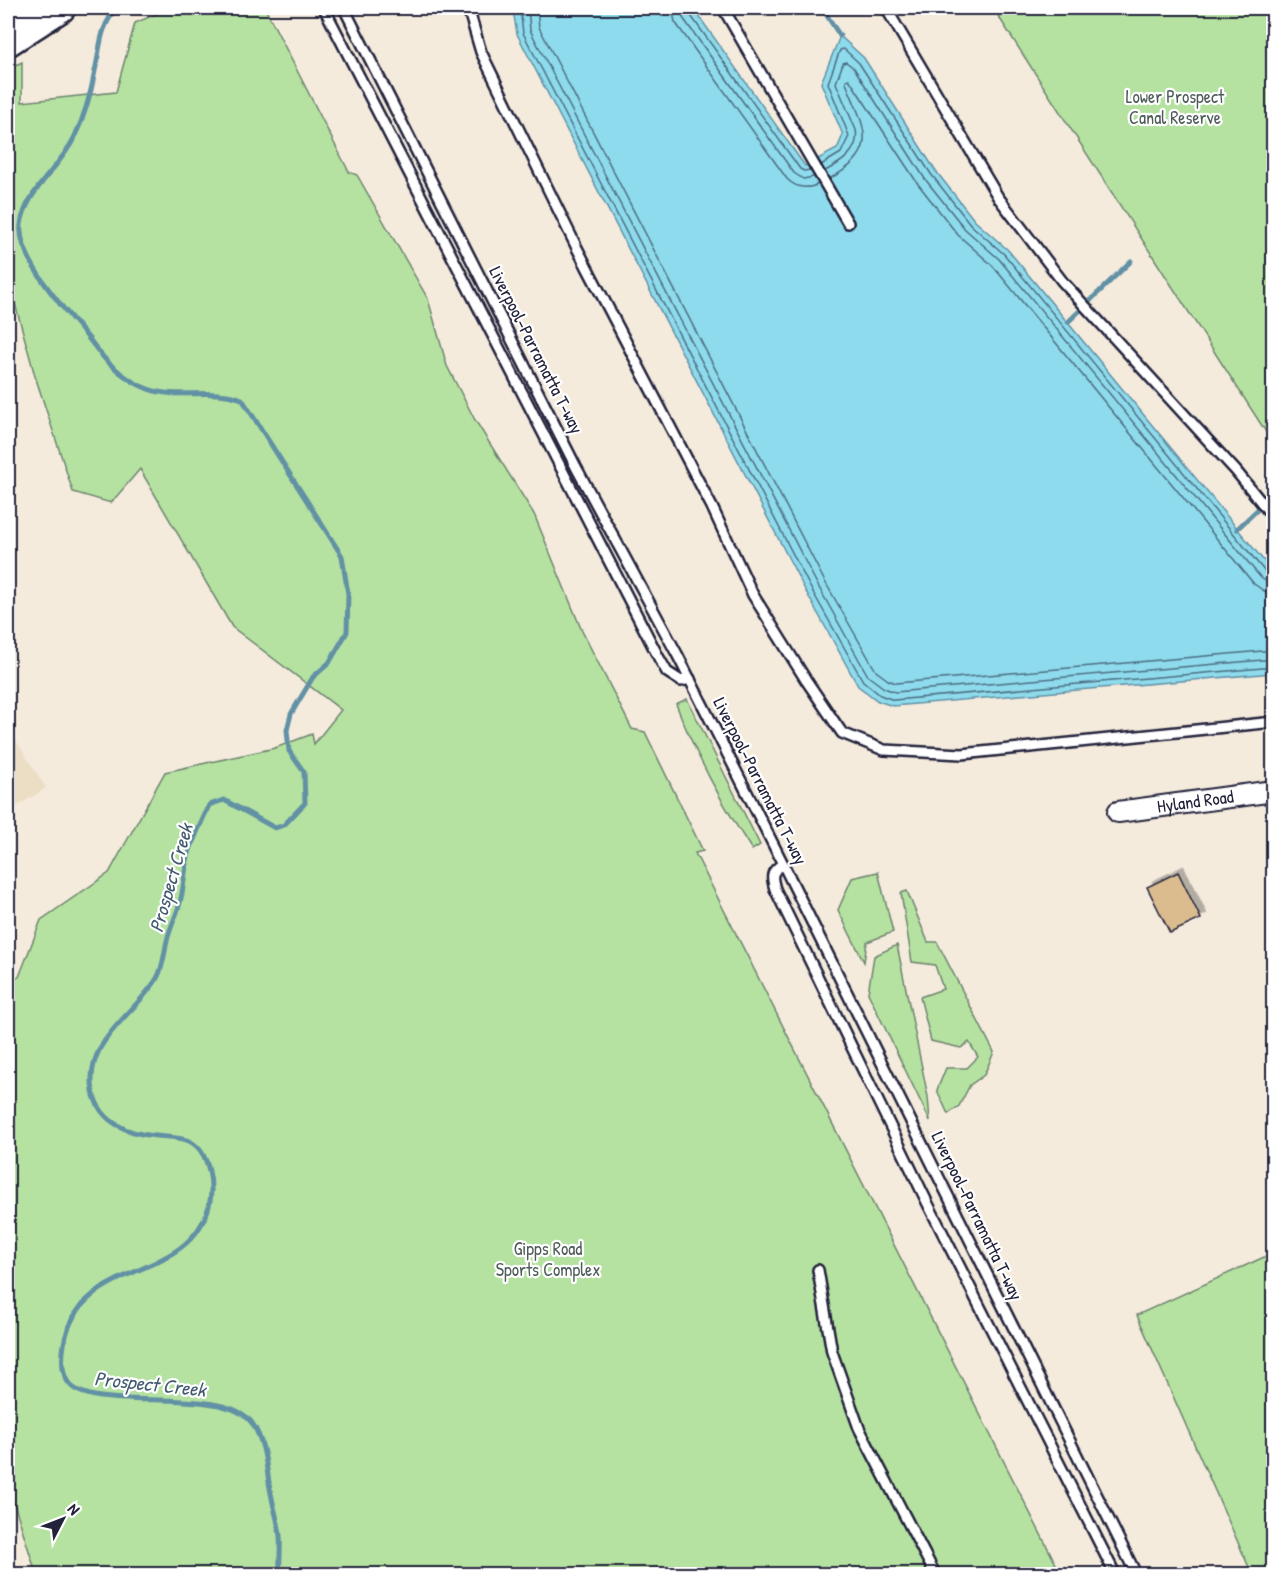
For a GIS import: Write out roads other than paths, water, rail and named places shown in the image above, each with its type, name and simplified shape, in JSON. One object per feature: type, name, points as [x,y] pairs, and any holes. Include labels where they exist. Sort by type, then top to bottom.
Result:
[{"type":"main road","points":[[18,22],[61,8]]},
{"type":"street","name":"Hyland Road","points":[[1118,812],[1274,791]]},
{"type":"lane","points":[[324,8],[659,658],[671,676],[681,681],[690,679]]},
{"type":"lane","name":"Liverpool–Parramatta T-way","points":[[344,8],[576,468],[690,679],[1136,1575]]},
{"type":"lane","points":[[468,8],[481,52],[576,248],[712,507],[753,595],[806,681],[842,733],[884,750],[962,754],[1274,722]]},
{"type":"lane","points":[[723,8],[848,223]]},
{"type":"lane","points":[[886,8],[998,197],[1062,281],[1236,471],[1274,518]]},
{"type":"lane","points":[[783,864],[773,869],[771,874],[775,889],[928,1204],[1115,1575]]},
{"type":"lane","points":[[818,1270],[832,1352],[859,1428],[935,1575]]},
{"type":"water","points":[[515,8],[693,8],[805,166],[837,149],[843,135],[821,83],[840,36],[864,58],[935,170],[975,221],[1008,250],[1273,572],[1273,673],[893,706],[878,701],[858,686],[805,590],[517,34]]},
{"type":"waterway","name":"Prospect Creek","points":[[117,8],[104,30],[90,96],[75,136],[62,158],[36,190],[24,213],[21,225],[26,252],[44,282],[65,310],[106,360],[128,378],[143,387],[159,392],[219,394],[242,399],[342,556],[348,594],[347,632],[329,663],[313,677],[291,714],[287,730],[289,751],[304,772],[305,803],[284,825],[275,828],[224,800],[209,805],[188,856],[181,900],[168,937],[159,975],[146,993],[112,1030],[96,1058],[92,1073],[93,1091],[101,1111],[125,1129],[146,1135],[189,1141],[202,1153],[206,1161],[211,1189],[209,1206],[197,1231],[179,1249],[111,1283],[90,1297],[74,1316],[64,1344],[63,1369],[68,1382],[80,1392],[101,1397],[214,1404],[237,1411],[252,1423],[261,1440],[279,1526],[280,1574]]},
{"type":"waterway","points":[[822,8],[840,36]]},
{"type":"waterway","points":[[1068,322],[1131,261]]},
{"type":"waterway","points":[[1237,529],[1274,494]]},
{"type":"park label","name":"Lower Prospect Canal Reserve","points":[[1175,107]]},
{"type":"park label","name":"Gipps Road Sports Complex","points":[[548,1259]]}]
